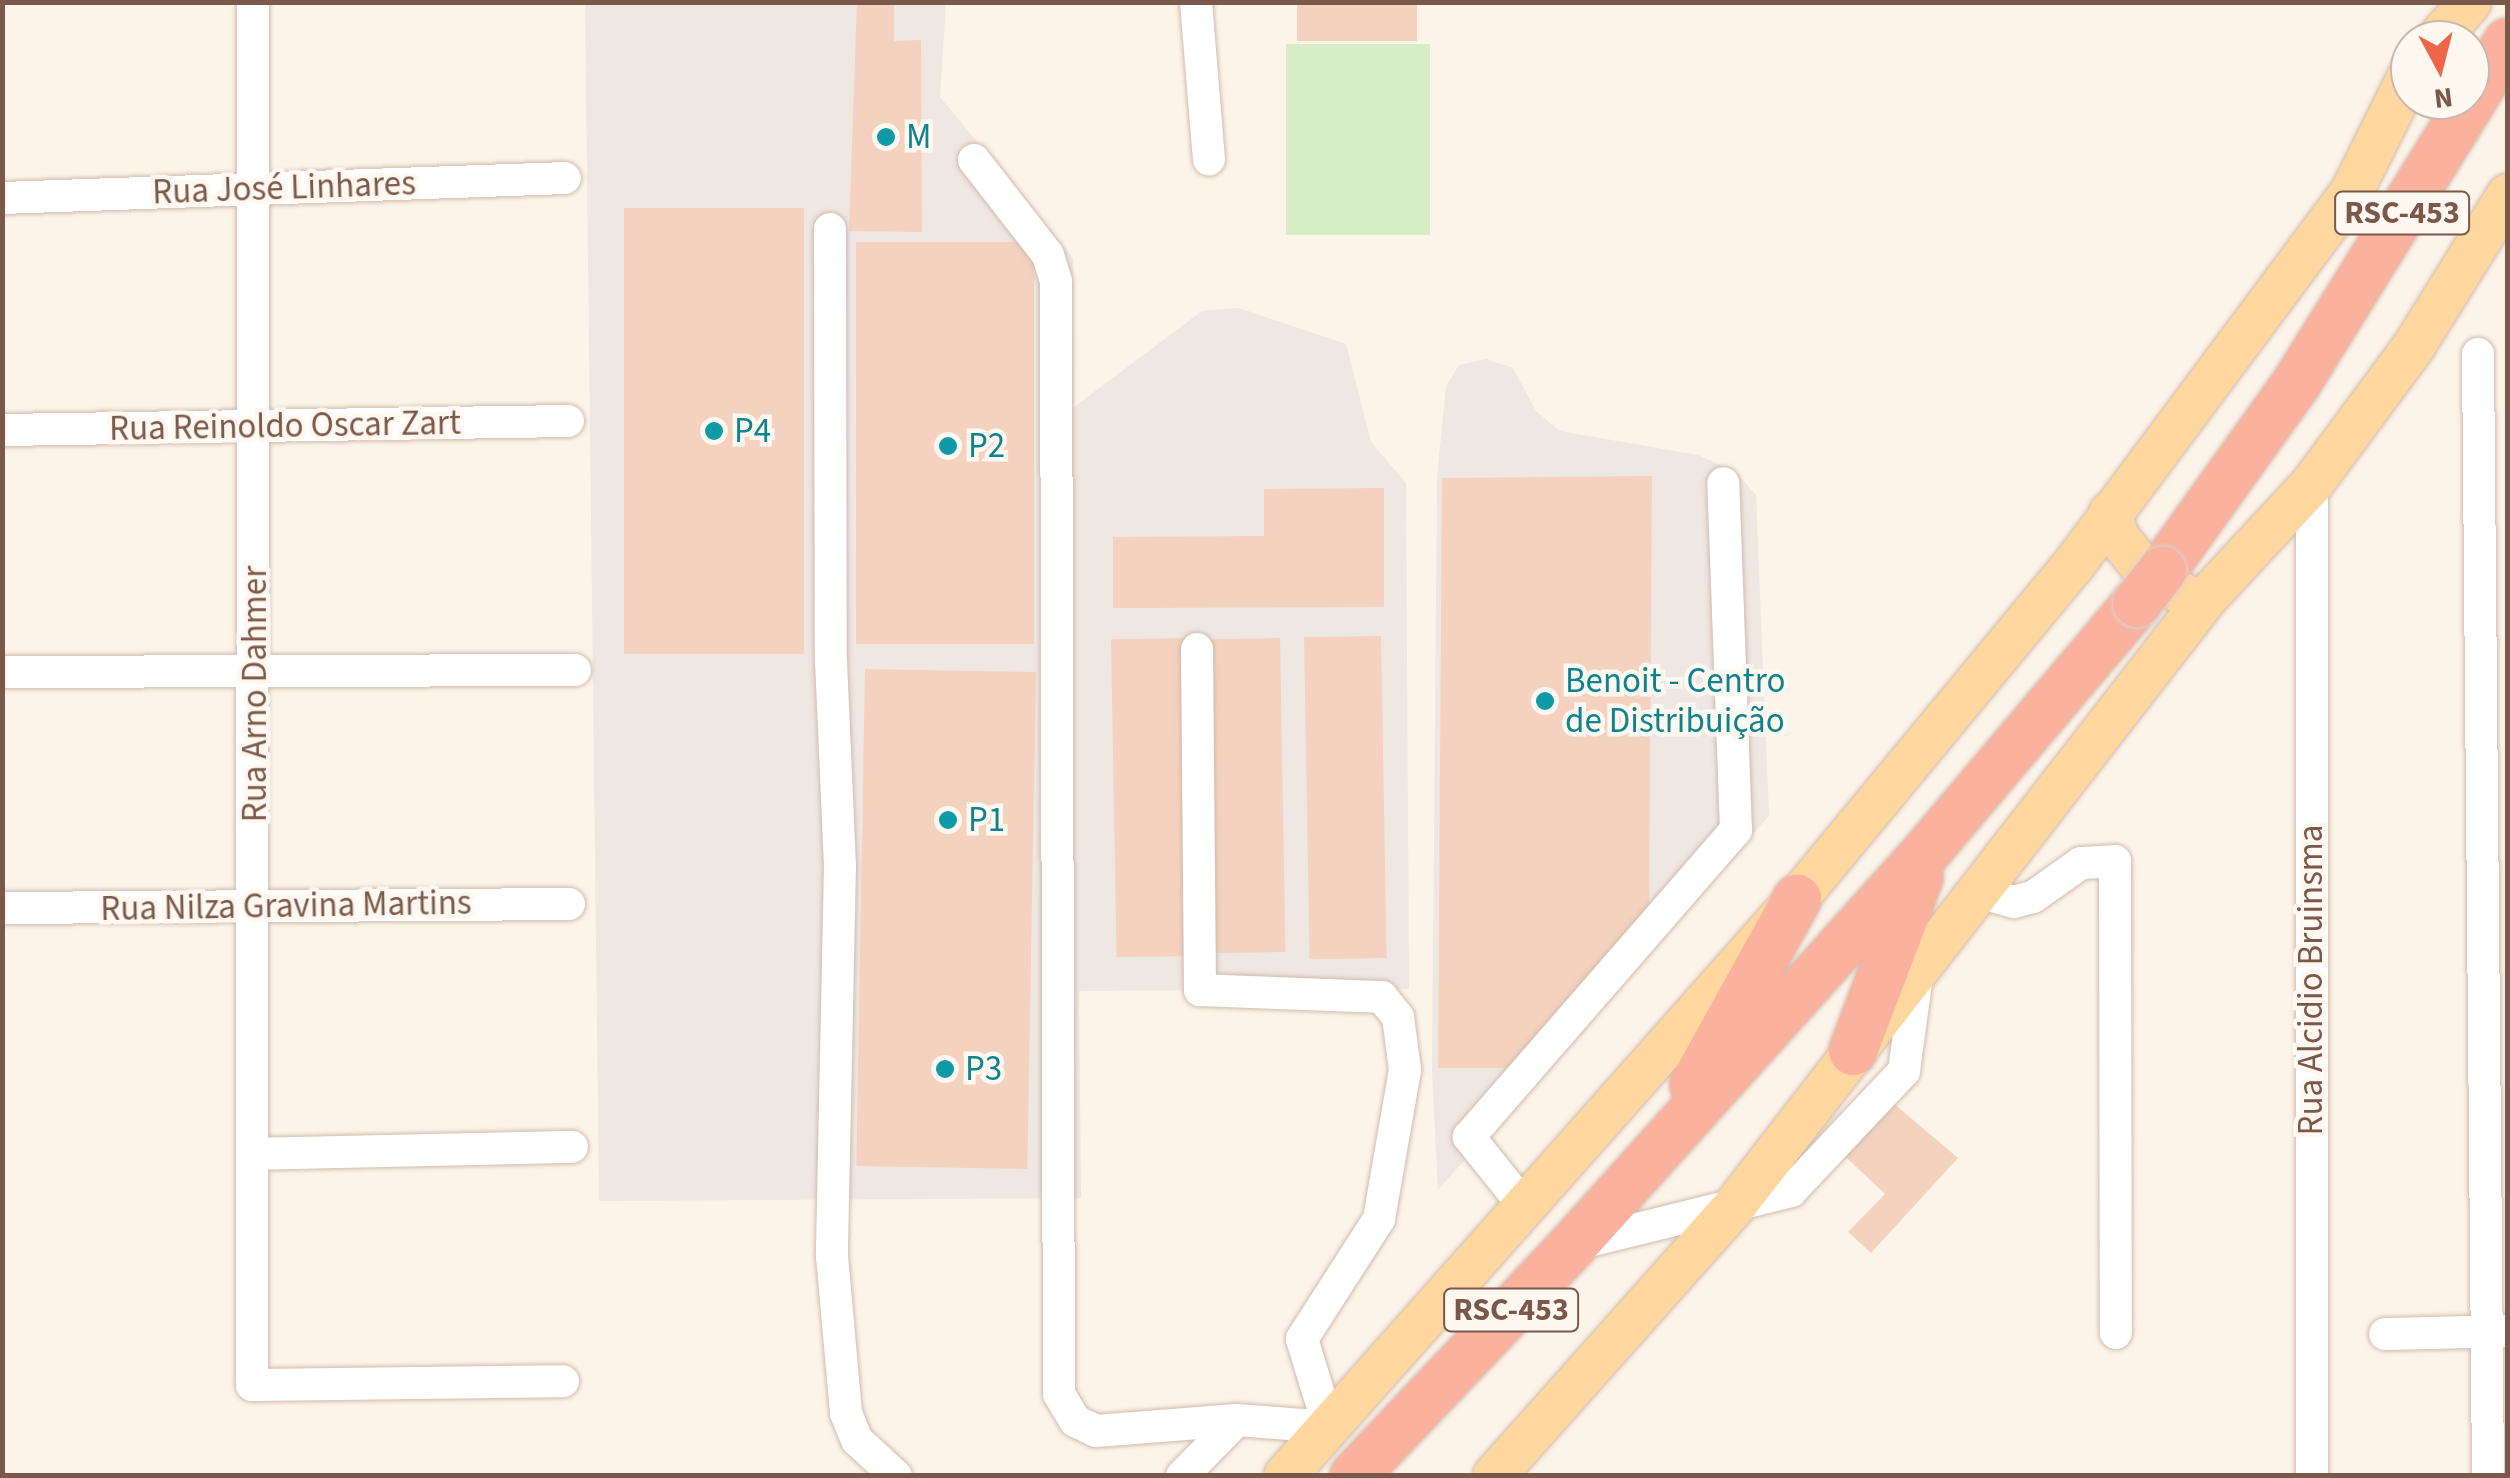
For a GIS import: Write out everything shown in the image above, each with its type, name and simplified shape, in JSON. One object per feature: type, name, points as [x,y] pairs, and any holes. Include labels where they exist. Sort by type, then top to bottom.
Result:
[{"type":"highway","name":"RSC-453","points":[[1354,1476],[1573,1245],[1928,850],[2149,588],[2296,384],[2508,42]]},
{"type":"highway","points":[[1854,1052],[1928,850]]},
{"type":"highway","name":"RSC-453","points":[[1665,1142],[1798,898]]},
{"type":"main road","points":[[1286,1476],[1798,898],[2075,562],[2350,193],[2390,114]]},
{"type":"main road","points":[[1494,1476],[1736,1204],[2207,597],[2312,484],[2414,346],[2508,195]]},
{"type":"main road","points":[[2110,513],[2118,536],[2145,571],[2181,595],[2207,597]]},
{"type":"main road","points":[[2075,562],[2126,583],[2177,636]]},
{"type":"street","name":"Rua Arno Dahmer","points":[[252,2],[256,672],[252,1385],[564,1381]]},
{"type":"street","points":[[1196,2],[1209,159]]},
{"type":"street","points":[[974,160],[1048,255],[1056,282],[1059,1394],[1075,1421],[1096,1432],[1236,1420],[1330,1428],[1302,1339],[1380,1219],[1404,1070],[1398,1017],[1382,997],[1200,990],[1196,649]]},
{"type":"street","name":"Rua José Linhares","points":[[2,198],[565,178]]},
{"type":"street","points":[[830,229],[831,661],[840,865],[832,1256],[846,1413],[857,1440],[896,1476]]},
{"type":"street","points":[[2478,354],[2498,1331],[2488,1476]]},
{"type":"street","name":"Rua Reinoldo Oscar Zart","points":[[2,430],[568,421]]},
{"type":"street","points":[[1524,1207],[1469,1137],[1736,830],[1723,484]]},
{"type":"street","name":"Rua Alcidio Bruinsma","points":[[2312,484],[2312,1476]]},
{"type":"street","points":[[2,672],[574,670]]},
{"type":"street","points":[[1979,892],[2014,902],[2032,897],[2081,862],[2115,861],[2116,1334]]},
{"type":"street","name":"Rua Nilza Gravina Martins","points":[[2,908],[569,904]]},
{"type":"street","points":[[1573,1245],[1790,1191],[1904,1071],[1918,968]]},
{"type":"street","points":[[253,1154],[572,1146]]},
{"type":"street","points":[[2385,1334],[2498,1331]]},
{"type":"street","points":[[1182,1476],[1236,1420]]},
{"type":"shaded area","points":[[585,3],[946,3],[940,97],[1073,258],[1074,407],[1202,311],[1239,308],[1346,344],[1371,442],[1406,483],[1409,989],[1079,991],[1081,1198],[599,1201]]},
{"type":"shaded area","name":"Benoit - Centro de Distribuição","points":[[1486,359],[1513,368],[1536,411],[1560,431],[1698,455],[1736,472],[1756,495],[1769,816],[1438,1190],[1432,1073],[1437,477],[1446,386],[1459,365]]},
{"type":"green space","points":[[1286,44],[1430,44],[1430,235],[1286,235]]},
{"type":"building","name":"M","points":[[857,2],[894,2],[894,41],[921,40],[922,232],[849,231]]},
{"type":"building","points":[[1297,2],[1417,2],[1417,41],[1297,41]]},
{"type":"building","name":"P4","points":[[624,208],[804,208],[804,654],[624,654]]},
{"type":"building","name":"P2","points":[[856,242],[1034,242],[1034,644],[856,644]]},
{"type":"building","name":"Benoit - Centro de Distribuição","points":[[1652,476],[1649,925],[1524,1068],[1438,1068],[1442,478]]},
{"type":"building","points":[[1384,488],[1384,607],[1113,608],[1113,537],[1264,536],[1264,489]]},
{"type":"building","points":[[1381,636],[1387,958],[1310,959],[1304,637]]},
{"type":"building","points":[[1186,638],[1192,956],[1117,957],[1111,639]]},
{"type":"building","points":[[1280,638],[1285,952],[1212,953],[1207,639]]},
{"type":"building","points":[[865,669],[1036,672],[1027,1169],[856,1166]]},
{"type":"building","points":[[1886,1097],[1958,1158],[1871,1253],[1848,1232],[1885,1194],[1834,1146]]},
{"type":"place","name":"M","points":[[886,137]]},
{"type":"place","name":"P4","points":[[714,431]]},
{"type":"place","name":"P2","points":[[948,446]]},
{"type":"place","name":"Benoit - Centro de Distribuição","points":[[1545,701]]},
{"type":"place","name":"P1","points":[[948,820]]},
{"type":"place","name":"P3","points":[[945,1069]]}]
